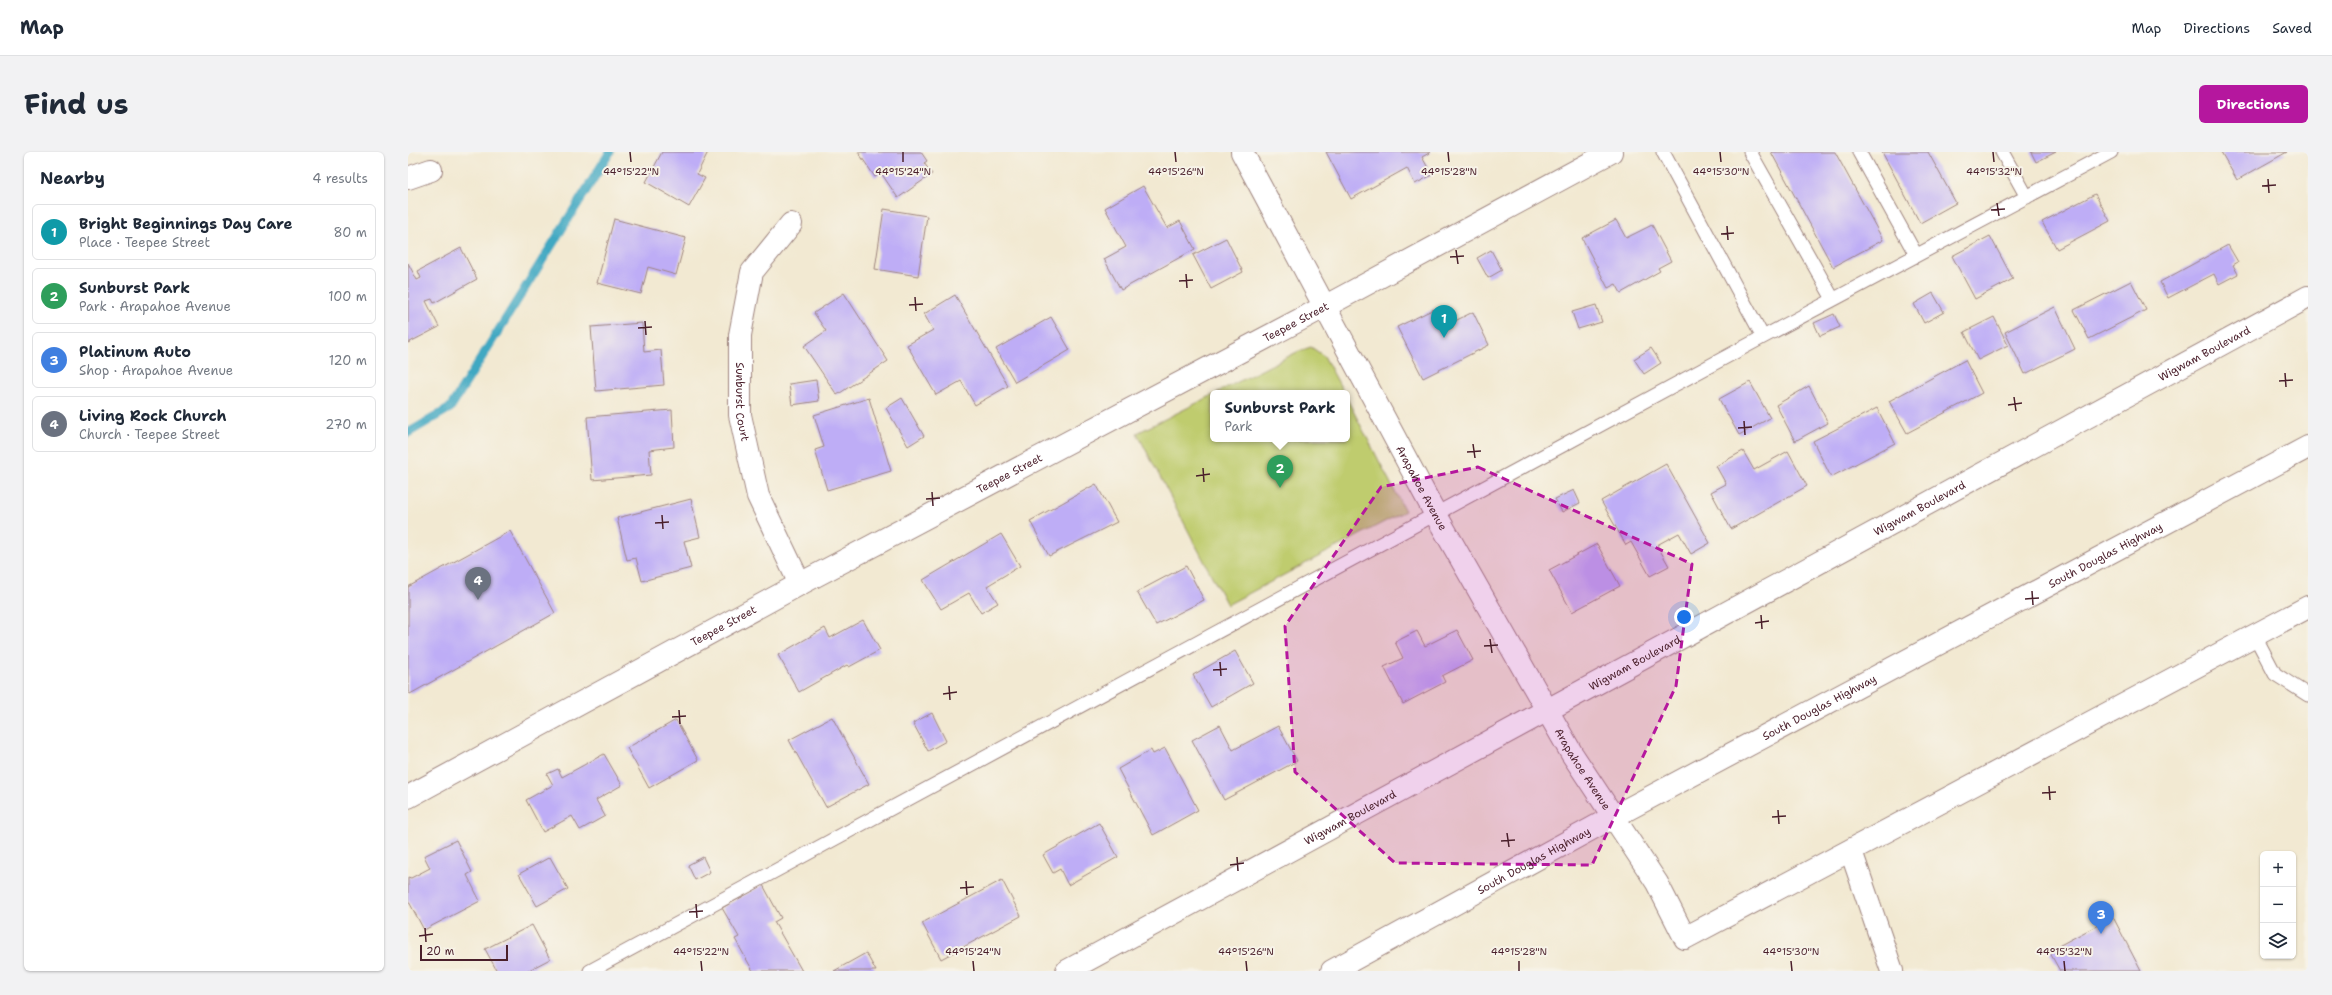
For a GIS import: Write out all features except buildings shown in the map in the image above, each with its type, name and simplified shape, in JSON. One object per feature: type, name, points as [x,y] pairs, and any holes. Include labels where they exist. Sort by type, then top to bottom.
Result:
[{"type":"main road","name":"Arapahoe Avenue","points":[[1242,152],[1436,515],[1546,710],[1572,754],[1657,883],[1686,938],[1851,851]]},
{"type":"main road","name":"Teepee Street","points":[[408,797],[800,584],[1324,307],[1611,152]]},
{"type":"main road","points":[[408,178],[431,170]]},
{"type":"main road","name":"Sunburst Court","points":[[791,224],[752,272],[740,335],[740,416],[758,496],[800,584]]},
{"type":"main road","name":"Wigwam Boulevard","points":[[1067,971],[2308,297]]},
{"type":"main road","name":"South Douglas Highway","points":[[1332,971],[1613,817],[2308,447]]},
{"type":"main road","points":[[1892,971],[1851,851],[2308,607]]},
{"type":"lane","points":[[1663,152],[1763,336]]},
{"type":"lane","points":[[1750,152],[1833,299]]},
{"type":"lane","points":[[1859,152],[1916,255]]},
{"type":"lane","points":[[2002,152],[2026,197]]},
{"type":"lane","points":[[590,971],[1436,515],[1763,336],[2110,152]]},
{"type":"lane","points":[[2255,636],[2275,674],[2308,695]]},
{"type":"highlighted area","points":[[1478,467],[1692,564],[1676,686],[1592,865],[1395,863],[1295,772],[1285,626],[1381,487]]},
{"type":"green space","points":[[1311,347],[1324,356],[1342,390],[1222,390],[1299,351]]},
{"type":"green space","points":[[1210,396],[1210,442],[1350,442],[1350,405],[1405,511],[1227,605],[1137,433]]},
{"type":"waterway","points":[[408,433],[450,408],[610,152]]},
{"type":"place","name":"Bright Beginnings Day Care","points":[[1444,338]]},
{"type":"place","name":"Sunburst Park","points":[[1280,488]]},
{"type":"place","name":"Living Rock Church","points":[[478,600]]},
{"type":"place","name":"Platinum Auto","points":[[2101,934]]}]
